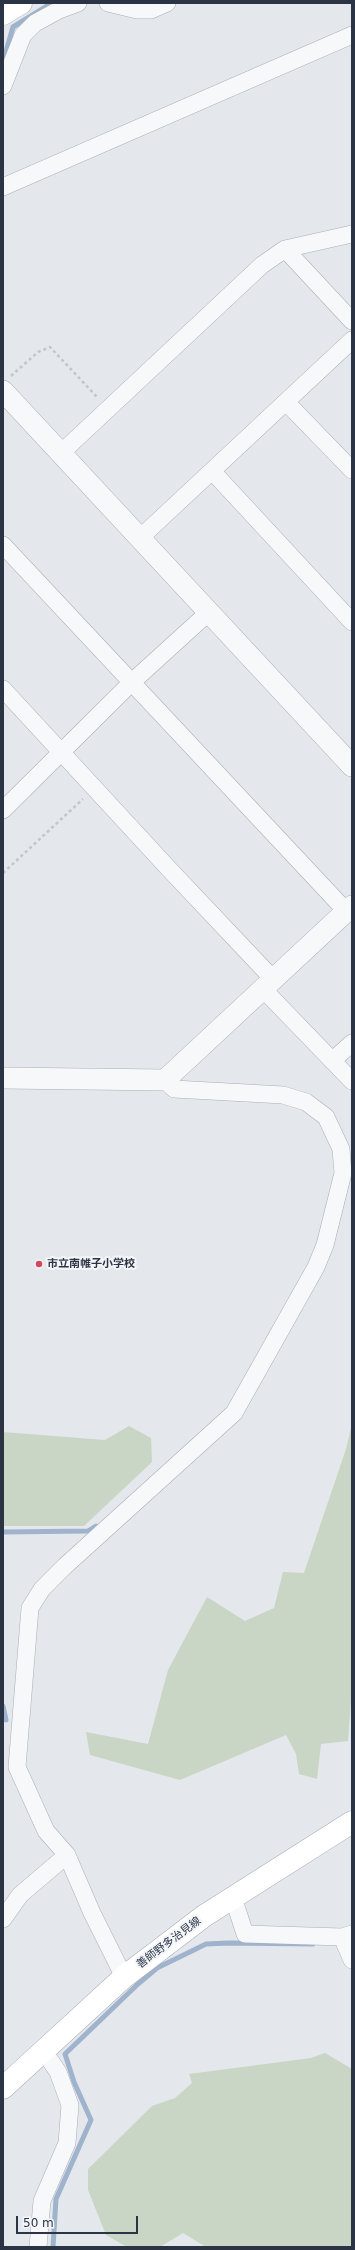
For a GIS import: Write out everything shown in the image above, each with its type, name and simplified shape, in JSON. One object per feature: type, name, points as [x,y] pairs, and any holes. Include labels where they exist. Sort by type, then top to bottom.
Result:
[{"type":"main road","points":[[3,14],[21,3]]},
{"type":"main road","name":"善師野多治見線","points":[[3,2088],[124,1977],[204,1916],[352,1822]]},
{"type":"street","points":[[3,86],[23,35],[35,23],[58,10],[78,3]]},
{"type":"street","points":[[108,3],[144,10],[161,7],[167,3]]},
{"type":"street","points":[[5,181],[352,35]]},
{"type":"street","points":[[61,453],[262,265],[285,249],[352,234]]},
{"type":"street","points":[[285,249],[352,321]]},
{"type":"street","points":[[140,538],[352,340]]},
{"type":"street","points":[[6,384],[61,453],[208,612],[351,761]]},
{"type":"street","points":[[286,402],[352,470]]},
{"type":"street","points":[[212,471],[352,622]]},
{"type":"street","points":[[3,545],[349,909],[165,1080],[3,1078]]},
{"type":"street","points":[[3,810],[63,753],[132,682],[208,612]]},
{"type":"street","points":[[3,689],[95,788],[269,984],[352,1081]]},
{"type":"street","points":[[333,1060],[352,1043]]},
{"type":"street","points":[[124,1977],[92,1913],[67,1855],[46,1831],[18,1766],[30,1608],[42,1589],[93,1539],[234,1413],[316,1267],[325,1245],[343,1173],[341,1149],[326,1117],[306,1102],[283,1095],[174,1089],[165,1080]]},
{"type":"street","points":[[3,1919],[20,1895],[67,1855]]},
{"type":"street","points":[[233,1897],[245,1934],[347,1936],[352,1959]]},
{"type":"street","points":[[38,2247],[42,2201],[67,2143],[70,2105],[58,2072],[43,2050]]},
{"type":"path","points":[[6,384],[38,352],[50,347],[108,409]]},
{"type":"path","points":[[3,873],[95,788]]},
{"type":"green space","points":[[352,1424],[352,1687],[348,1741],[321,1744],[317,1779],[299,1774],[296,1754],[286,1735],[180,1780],[90,1755],[86,1732],[148,1744],[168,1670],[207,1597],[245,1621],[274,1608],[283,1572],[304,1573],[346,1449]]},
{"type":"green space","points":[[129,1426],[151,1438],[152,1462],[84,1526],[3,1526],[3,1432],[105,1440]]},
{"type":"green space","points":[[325,2053],[352,2069],[352,2247],[206,2247],[183,2233],[160,2247],[127,2247],[106,2235],[88,2190],[88,2169],[152,2106],[175,2098],[192,2083],[189,2074],[311,2058]]},
{"type":"waterway","points":[[3,62],[13,27],[52,3]]},
{"type":"waterway","points":[[3,1532],[88,1531],[96,1526],[101,1531]]},
{"type":"waterway","points":[[3,1706],[6,1720]]},
{"type":"waterway","points":[[53,2247],[56,2199],[91,2120],[74,2082],[65,2054],[138,1984],[157,1968],[206,1944],[313,1944]]},
{"type":"place","name":"市立南帷子小学校","points":[[39,1264]]}]
